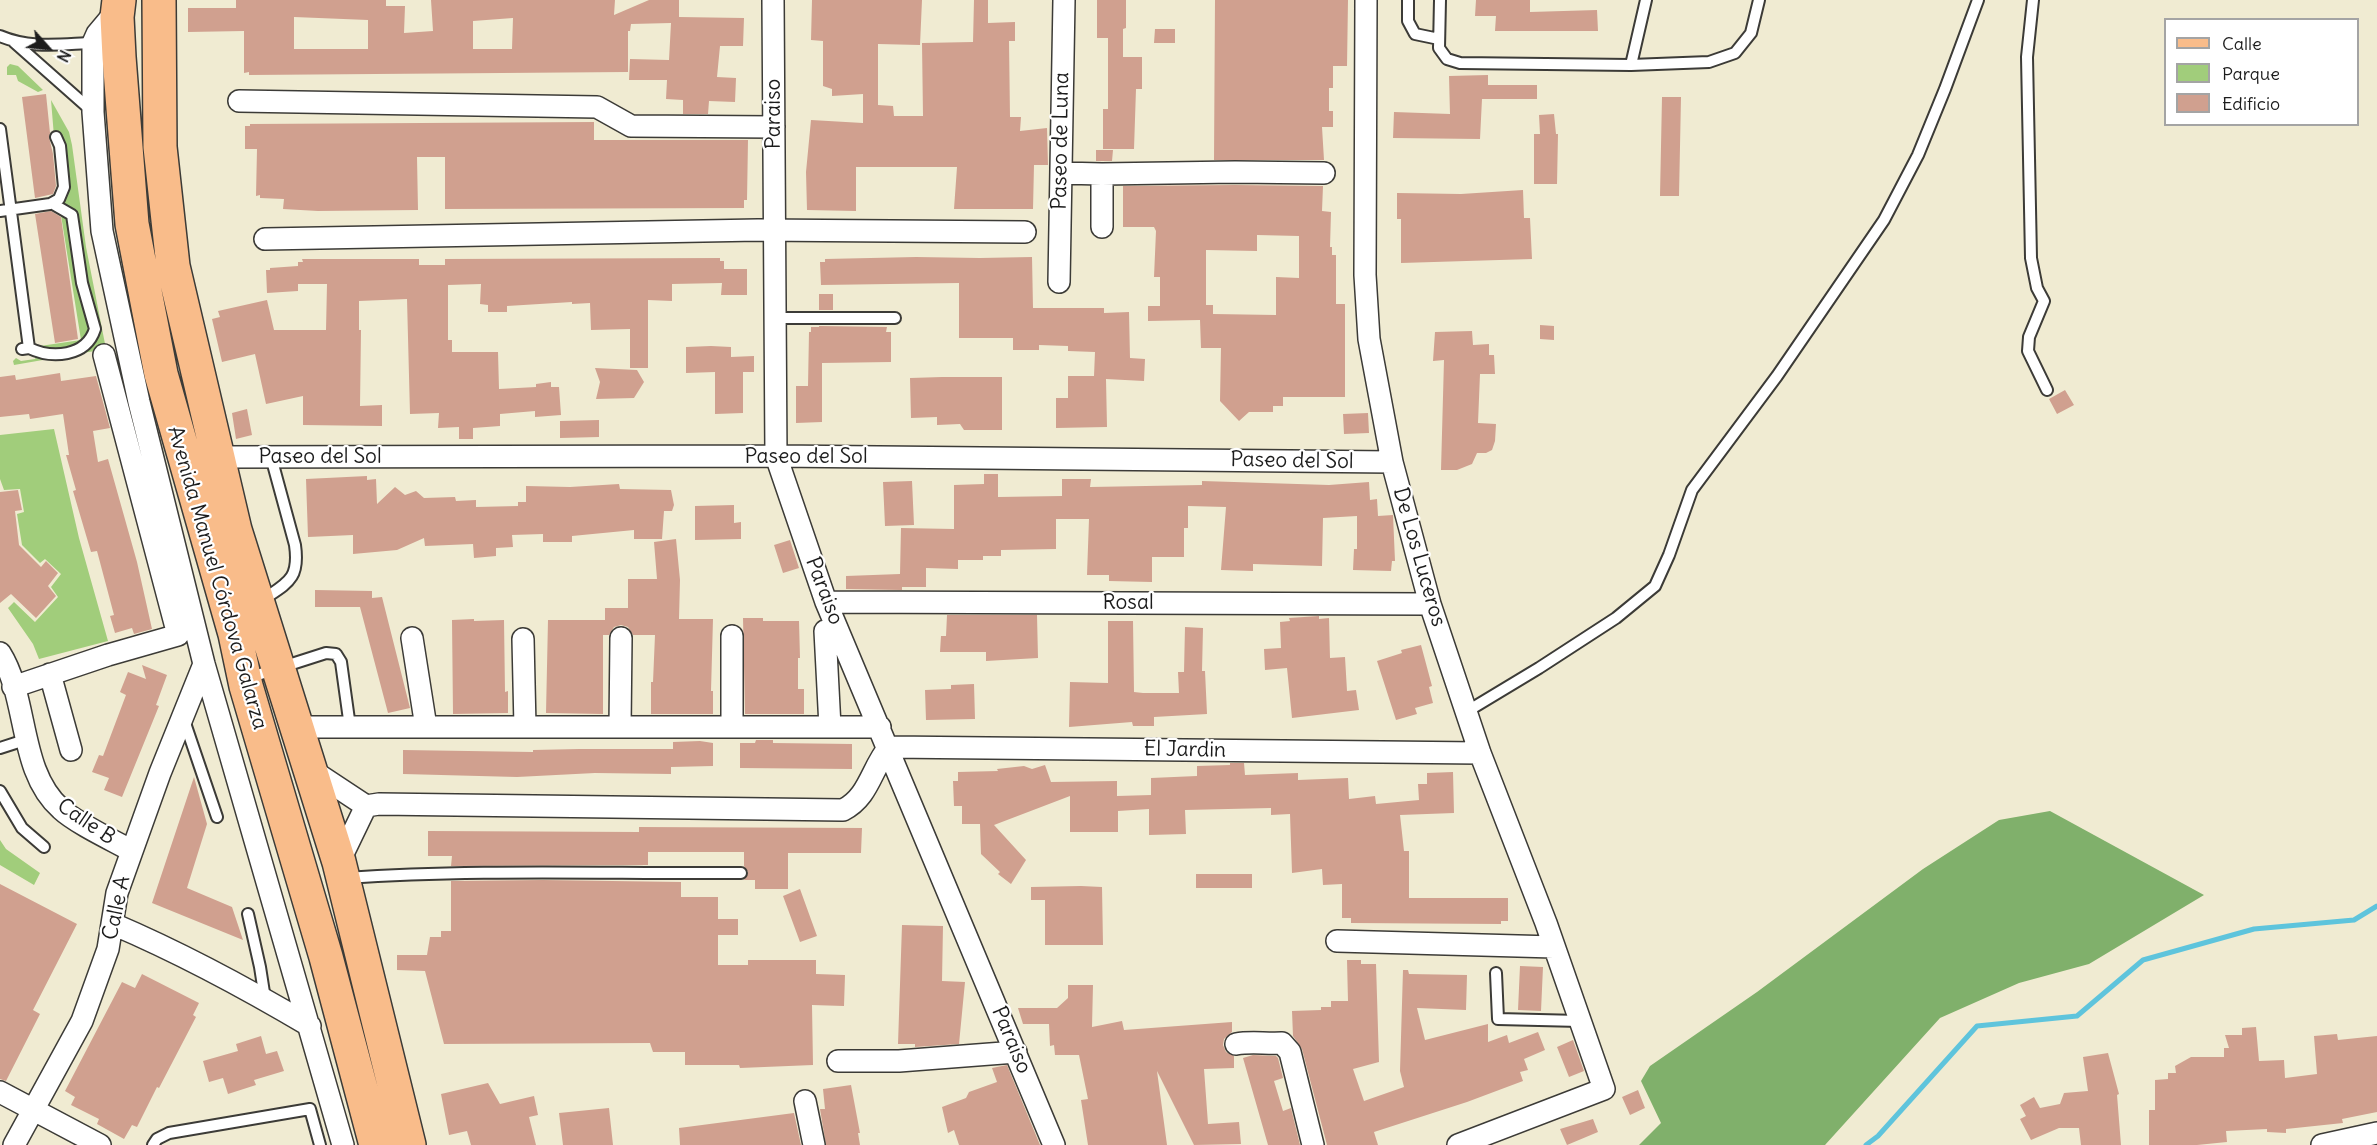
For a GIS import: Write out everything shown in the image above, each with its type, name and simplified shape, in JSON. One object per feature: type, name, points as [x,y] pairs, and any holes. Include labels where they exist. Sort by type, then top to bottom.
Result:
[{"type":"main road","name":"Avenida Manuel Córdova Galarza","points":[[159,0],[160,147],[173,266],[235,530],[341,870],[409,1145]]},
{"type":"main road","name":"Avenida Manuel Córdova Galarza","points":[[118,5],[106,50],[132,224],[153,401],[235,634],[245,679],[326,957],[376,1145]]},
{"type":"main road","points":[[106,50],[158,57]]},
{"type":"street","name":"Paraiso","points":[[773,0],[776,456],[826,602],[889,747],[1054,1145]]},
{"type":"street","name":"Paseo de Luna","points":[[1059,282],[1064,0]]},
{"type":"street","name":"De Los Luceros","points":[[1366,0],[1365,275],[1369,339],[1392,462],[1430,604],[1480,753],[1554,947],[1604,1089],[1458,1145]]},
{"type":"street","points":[[106,50],[93,112],[102,231],[153,401],[204,664],[343,1145]]},
{"type":"street","points":[[239,101],[597,106],[631,126],[774,127]]},
{"type":"street","points":[[1061,173],[1324,173]]},
{"type":"street","points":[[1102,174],[1102,227]]},
{"type":"street","points":[[265,239],[775,232],[1025,232]]},
{"type":"street","points":[[14,687],[178,635],[105,356]]},
{"type":"street","name":"Paseo del Sol","points":[[219,457],[776,456],[1392,462]]},
{"type":"street","name":"Rosal","points":[[826,602],[1430,604]]},
{"type":"street","points":[[825,632],[830,727]]},
{"type":"street","points":[[732,636],[732,727]]},
{"type":"street","points":[[412,638],[426,727]]},
{"type":"street","points":[[620,727],[621,638]]},
{"type":"street","points":[[524,639],[525,727]]},
{"type":"street","name":"Calle B","points":[[0,653],[14,687],[36,774],[53,801],[62,811],[132,851]]},
{"type":"street","name":"Calle A","points":[[14,1145],[82,1021],[108,949],[117,893],[204,664]]},
{"type":"street","points":[[50,674],[71,750]]},
{"type":"street","points":[[297,727],[880,727]]},
{"type":"street","points":[[310,769],[366,806],[843,810],[855,804],[863,795],[879,760],[889,747]]},
{"type":"street","name":"El Jardin","points":[[889,747],[1480,753]]},
{"type":"street","points":[[341,870],[366,806]]},
{"type":"street","points":[[113,924],[153,941],[265,999],[310,1026]]},
{"type":"street","points":[[1337,941],[1554,947]]},
{"type":"street","points":[[1236,1044],[1252,1041],[1267,1044],[1282,1043],[1290,1052],[1313,1145]]},
{"type":"street","points":[[838,1061],[899,1061],[1016,1053]]},
{"type":"street","points":[[0,1092],[100,1145]]},
{"type":"street","points":[[806,1101],[814,1145]]},
{"type":"street","points":[[2322,1145],[2377,1133]]},
{"type":"lane","points":[[1408,0],[1408,21],[1415,34],[1439,39]]},
{"type":"lane","points":[[1440,0],[1439,48],[1447,59],[1460,63],[1631,65],[1709,62],[1735,53],[1751,33],[1759,0]]},
{"type":"lane","points":[[1631,65],[1646,0]]},
{"type":"lane","points":[[1466,711],[1539,668],[1616,618],[1655,586],[1692,490],[1777,376],[1884,220],[1918,155],[1978,0]]},
{"type":"lane","points":[[2033,0],[2027,57],[2031,258],[2037,288],[2044,301],[2029,337],[2028,351],[2047,390]]},
{"type":"lane","points":[[0,36],[14,42],[42,46],[106,50]]},
{"type":"lane","points":[[14,42],[93,112]]},
{"type":"lane","points":[[0,129],[5,210],[26,348],[42,354],[71,352],[86,345],[95,329],[82,283],[72,216],[64,187],[60,146],[56,137]]},
{"type":"lane","points":[[5,210],[53,204],[59,199],[64,187]]},
{"type":"lane","points":[[53,204],[72,216]]},
{"type":"lane","points":[[775,318],[895,318]]},
{"type":"lane","points":[[258,603],[290,581],[297,569],[296,545],[271,457]]},
{"type":"lane","points":[[245,679],[326,653],[336,654],[341,662],[350,727]]},
{"type":"lane","points":[[183,716],[217,816]]},
{"type":"lane","points":[[0,747],[28,739]]},
{"type":"lane","points":[[0,791],[22,828],[44,847]]},
{"type":"lane","points":[[341,870],[406,874],[741,873]]},
{"type":"lane","points":[[248,914],[265,999]]},
{"type":"lane","points":[[1496,974],[1498,1019],[1580,1021]]},
{"type":"lane","points":[[153,1145],[157,1139],[169,1132],[310,1109],[320,1145]]},
{"type":"green space","points":[[10,64],[18,66],[43,90],[38,92],[18,81],[16,75],[7,75],[7,67]]},
{"type":"green space","points":[[51,100],[69,132],[72,145],[86,247],[106,349],[14,365],[13,361],[16,358],[21,361],[35,359],[40,346],[81,340],[60,209]]},
{"type":"green space","points":[[54,429],[79,538],[108,641],[39,659],[33,644],[8,608],[14,602],[35,622],[58,597],[51,587],[61,574],[45,559],[40,563],[22,545],[17,514],[24,512],[20,489],[4,490],[0,479],[0,435]]},
{"type":"green space","points":[[2050,811],[2204,895],[2089,964],[2019,983],[1940,1018],[1825,1145],[1639,1145],[1661,1123],[1641,1081],[1650,1066],[1757,992],[1923,869],[1999,820]]},
{"type":"green space","points":[[0,840],[6,849],[40,873],[34,885],[0,865]]},
{"type":"building","points":[[236,0],[386,0],[386,6],[405,6],[404,33],[433,31],[431,0],[615,0],[614,15],[649,0],[679,0],[679,17],[744,18],[743,46],[720,46],[717,77],[736,78],[735,102],[709,101],[708,114],[683,114],[683,100],[666,99],[667,80],[629,80],[630,59],[669,60],[671,23],[631,24],[630,31],[628,31],[628,72],[249,75],[249,72],[244,73],[244,31],[188,32],[188,8],[236,8]],"holes":[[[294,17],[368,20],[368,49],[294,49]],[[513,18],[512,49],[473,49],[473,21]]]},
{"type":"building","points":[[812,0],[922,0],[920,45],[878,44],[878,105],[893,106],[894,116],[923,116],[922,43],[973,42],[974,0],[988,0],[988,23],[1015,22],[1015,41],[1009,41],[1010,117],[1021,117],[1020,131],[1047,128],[1048,165],[1034,165],[1033,209],[954,209],[957,167],[856,167],[856,211],[807,210],[806,172],[811,120],[863,123],[863,94],[832,96],[832,89],[823,86],[823,41],[811,40]]},
{"type":"building","points":[[1097,0],[1126,0],[1123,57],[1142,57],[1142,89],[1136,89],[1134,149],[1103,149],[1103,109],[1108,109],[1108,38],[1097,38]]},
{"type":"building","points":[[1215,0],[1348,0],[1347,66],[1333,66],[1333,88],[1329,88],[1329,111],[1333,111],[1333,127],[1322,127],[1324,160],[1214,160]]},
{"type":"building","points":[[1476,0],[1530,0],[1530,12],[1597,10],[1598,31],[1495,31],[1496,16],[1475,16]]},
{"type":"building","points":[[1155,29],[1175,29],[1175,43],[1154,43]]},
{"type":"building","points":[[1488,75],[1488,85],[1537,85],[1537,99],[1482,99],[1480,139],[1393,138],[1394,112],[1450,114],[1449,76]]},
{"type":"building","points":[[46,94],[56,186],[53,194],[35,198],[22,97]]},
{"type":"building","points":[[1662,97],[1681,97],[1679,196],[1660,196]]},
{"type":"building","points":[[1554,114],[1556,134],[1558,134],[1557,184],[1534,184],[1534,134],[1540,134],[1539,115]]},
{"type":"building","points":[[594,122],[594,140],[748,140],[747,200],[744,200],[744,208],[445,209],[445,157],[417,157],[418,210],[283,209],[284,199],[256,196],[257,149],[245,149],[245,126],[250,126],[250,124]]},
{"type":"building","points":[[1096,150],[1113,150],[1112,161],[1096,161]]},
{"type":"building","points":[[1123,186],[1323,186],[1322,211],[1331,212],[1330,247],[1332,247],[1332,255],[1336,255],[1336,304],[1345,304],[1345,397],[1283,397],[1283,406],[1273,406],[1273,412],[1249,412],[1239,421],[1220,401],[1221,348],[1201,348],[1200,320],[1148,321],[1148,306],[1160,306],[1160,277],[1154,277],[1156,231],[1154,227],[1123,227]],"holes":[[[1257,235],[1299,236],[1299,278],[1276,277],[1276,315],[1213,314],[1213,305],[1206,305],[1206,250],[1257,251]]]},
{"type":"building","points":[[1523,190],[1524,218],[1530,218],[1532,259],[1401,263],[1401,219],[1397,219],[1397,193],[1461,194]]},
{"type":"building","points":[[51,211],[61,217],[78,339],[55,343],[35,214]]},
{"type":"building","points":[[1032,257],[1033,308],[1104,308],[1104,313],[1129,312],[1130,358],[1145,359],[1144,381],[1106,379],[1107,427],[1056,428],[1056,398],[1068,398],[1068,376],[1094,376],[1095,352],[1068,351],[1068,346],[1039,345],[1039,350],[1013,350],[1013,338],[959,338],[959,283],[821,285],[820,262],[825,262],[825,259]]},
{"type":"building","points":[[720,258],[720,261],[724,261],[724,269],[747,269],[747,295],[721,295],[722,283],[672,284],[672,301],[648,300],[648,368],[630,368],[630,329],[591,330],[590,303],[507,306],[507,312],[488,312],[488,305],[480,304],[481,284],[448,285],[448,340],[452,340],[452,352],[498,352],[499,389],[536,387],[536,384],[551,382],[551,387],[559,387],[561,415],[535,417],[535,411],[500,414],[500,426],[473,428],[473,439],[459,439],[459,427],[438,428],[439,413],[410,414],[407,299],[359,301],[360,406],[382,405],[382,426],[303,425],[303,396],[266,404],[255,354],[222,362],[212,319],[220,317],[218,311],[267,300],[274,330],[326,330],[327,284],[298,284],[298,291],[267,293],[266,270],[298,266],[298,262],[303,262],[302,259],[419,259],[419,265],[445,265],[445,259]]},
{"type":"building","points":[[819,294],[833,294],[833,310],[819,310]]},
{"type":"building","points":[[1540,325],[1554,326],[1554,340],[1540,339]]},
{"type":"building","points":[[811,327],[887,327],[886,332],[891,332],[891,362],[822,363],[822,422],[796,423],[796,386],[808,386],[809,332],[811,332]]},
{"type":"building","points":[[1472,331],[1473,345],[1489,344],[1489,355],[1494,355],[1495,374],[1480,374],[1478,423],[1496,424],[1495,441],[1492,450],[1477,453],[1472,464],[1457,470],[1441,470],[1444,360],[1433,361],[1435,332]]},
{"type":"building","points":[[686,347],[731,347],[731,357],[754,356],[754,372],[743,372],[743,413],[715,414],[715,372],[686,373]]},
{"type":"building","points":[[595,368],[637,370],[644,382],[634,398],[596,399],[600,382]]},
{"type":"building","points":[[60,373],[61,381],[96,376],[110,428],[93,431],[98,462],[108,459],[137,562],[152,629],[134,634],[132,628],[115,633],[110,616],[114,615],[97,551],[91,552],[73,491],[76,490],[66,455],[69,455],[63,414],[30,419],[29,414],[0,417],[0,377],[15,375],[16,380]]},
{"type":"building","points":[[1002,377],[1002,430],[964,430],[960,424],[937,425],[937,417],[911,418],[910,378]]},
{"type":"building","points":[[2065,390],[2074,405],[2057,414],[2049,399]]},
{"type":"building","points":[[247,409],[252,435],[236,439],[232,413]]},
{"type":"building","points":[[1368,413],[1369,433],[1344,434],[1343,414]]},
{"type":"building","points":[[599,420],[599,437],[560,438],[560,421]]},
{"type":"building","points":[[984,474],[998,474],[998,497],[1062,496],[1062,479],[1091,479],[1090,487],[1202,485],[1202,481],[1329,485],[1369,482],[1370,500],[1377,499],[1378,516],[1393,515],[1395,561],[1392,561],[1391,571],[1353,570],[1354,549],[1357,549],[1357,516],[1323,518],[1322,566],[1253,564],[1253,571],[1221,570],[1226,507],[1188,506],[1188,528],[1184,528],[1184,557],[1152,557],[1152,582],[1109,581],[1109,575],[1087,575],[1089,519],[1056,519],[1056,549],[1001,550],[1001,556],[983,556],[983,560],[958,560],[958,569],[926,568],[926,587],[902,587],[902,590],[846,589],[846,576],[900,574],[901,528],[954,529],[954,485],[984,484]]},
{"type":"building","points":[[367,476],[367,480],[376,479],[377,504],[395,487],[405,495],[416,491],[424,498],[455,497],[456,501],[476,500],[476,507],[518,506],[518,502],[526,502],[526,486],[570,487],[619,484],[620,489],[671,490],[674,505],[672,511],[664,511],[662,539],[634,539],[634,530],[572,536],[572,542],[543,542],[543,534],[512,535],[513,547],[496,548],[496,556],[474,558],[473,544],[425,546],[424,538],[397,550],[353,554],[353,535],[308,537],[306,479]]},
{"type":"building","points":[[912,481],[914,525],[885,526],[883,482]]},
{"type":"building","points":[[18,490],[22,510],[15,511],[19,545],[41,567],[46,561],[58,573],[48,586],[56,596],[36,618],[11,594],[0,603],[0,492]]},
{"type":"building","points":[[734,505],[734,523],[741,522],[741,539],[695,540],[695,506]]},
{"type":"building","points":[[676,539],[680,580],[679,619],[713,619],[711,691],[713,691],[713,714],[651,714],[655,635],[633,635],[628,627],[621,625],[614,627],[609,635],[603,635],[603,714],[546,713],[548,620],[605,620],[605,608],[628,608],[628,579],[657,579],[654,542]]},
{"type":"building","points":[[790,540],[799,568],[783,573],[774,545]]},
{"type":"building","points":[[315,590],[372,591],[372,598],[382,597],[410,708],[388,713],[360,607],[315,607]]},
{"type":"building","points":[[947,615],[1037,615],[1038,658],[986,661],[986,652],[940,652],[941,636],[946,636]]},
{"type":"building","points":[[1319,616],[1319,619],[1329,618],[1330,658],[1345,657],[1347,691],[1356,690],[1359,710],[1292,718],[1287,668],[1265,670],[1264,649],[1281,648],[1280,622],[1290,621],[1289,618]]},
{"type":"building","points":[[743,618],[763,618],[763,621],[799,621],[798,689],[804,689],[804,714],[745,714]]},
{"type":"building","points":[[474,619],[474,621],[504,620],[505,692],[508,691],[508,713],[453,714],[452,620]]},
{"type":"building","points":[[1108,621],[1133,621],[1134,692],[1143,693],[1179,693],[1178,672],[1184,672],[1185,627],[1203,628],[1202,671],[1205,671],[1207,714],[1154,717],[1154,726],[1133,726],[1132,722],[1069,727],[1070,682],[1108,683]]},
{"type":"building","points":[[1421,645],[1432,686],[1429,687],[1433,703],[1415,708],[1417,714],[1396,720],[1377,661],[1402,653],[1401,650]]},
{"type":"building","points":[[142,665],[167,675],[156,705],[159,706],[122,797],[104,790],[109,778],[92,772],[99,755],[103,756],[126,695],[120,692],[128,672],[146,679]]},
{"type":"building","points":[[974,684],[975,719],[926,720],[925,690],[951,689],[951,685]]},
{"type":"building","points":[[756,740],[773,740],[773,743],[852,744],[852,769],[740,768],[740,743],[755,743]]},
{"type":"building","points":[[673,742],[713,743],[713,766],[671,767],[671,774],[595,773],[517,777],[403,774],[403,750],[533,752],[533,750],[579,749],[673,749]]},
{"type":"building","points":[[1230,763],[1244,763],[1245,775],[1298,773],[1298,780],[1348,778],[1349,799],[1375,796],[1376,804],[1419,800],[1418,784],[1427,784],[1427,773],[1453,772],[1454,813],[1400,815],[1404,851],[1409,851],[1409,898],[1508,898],[1508,921],[1501,921],[1501,924],[1351,923],[1351,918],[1342,918],[1342,884],[1323,885],[1322,869],[1292,873],[1290,814],[1271,815],[1271,808],[1185,810],[1186,834],[1149,835],[1149,809],[1118,811],[1118,832],[1070,832],[1070,796],[994,825],[1026,860],[1011,884],[998,874],[1000,872],[981,854],[980,824],[962,824],[962,806],[954,806],[953,781],[958,781],[958,772],[998,771],[997,769],[1024,766],[1032,769],[1045,765],[1051,782],[1117,781],[1117,796],[1151,795],[1151,778],[1197,776],[1197,766],[1230,765]]},
{"type":"building","points":[[194,777],[207,824],[187,888],[232,907],[243,940],[152,903]]},
{"type":"building","points":[[639,827],[862,828],[861,853],[788,853],[788,889],[755,889],[755,880],[744,880],[748,872],[744,866],[744,852],[648,852],[648,865],[451,866],[452,856],[428,856],[428,831],[639,832]]},
{"type":"building","points":[[1196,874],[1252,874],[1252,888],[1196,888]]},
{"type":"building","points":[[451,881],[681,882],[681,897],[718,897],[718,919],[738,919],[738,935],[718,935],[718,965],[748,965],[748,960],[816,960],[816,974],[845,975],[844,1006],[812,1005],[813,1065],[740,1068],[739,1065],[685,1065],[685,1052],[653,1052],[650,1043],[444,1044],[425,971],[397,970],[397,955],[427,955],[430,937],[441,937],[441,931],[451,931]]},
{"type":"building","points":[[0,884],[77,924],[33,1010],[40,1014],[6,1081],[0,1079]]},
{"type":"building","points":[[1031,887],[1102,887],[1103,945],[1045,945],[1045,900],[1031,900]]},
{"type":"building","points":[[800,889],[817,936],[800,942],[783,896]]},
{"type":"building","points":[[902,925],[943,926],[942,981],[965,982],[959,1044],[915,1047],[915,1044],[898,1044]]},
{"type":"building","points":[[1347,960],[1361,960],[1361,964],[1376,964],[1379,1062],[1353,1069],[1364,1101],[1404,1087],[1400,1071],[1403,970],[1408,970],[1409,974],[1467,975],[1466,1010],[1417,1008],[1425,1040],[1488,1024],[1488,1042],[1507,1035],[1509,1043],[1538,1032],[1545,1050],[1524,1059],[1528,1070],[1520,1072],[1523,1081],[1374,1132],[1378,1145],[1327,1145],[1302,1049],[1293,1036],[1292,1011],[1321,1010],[1321,1007],[1331,1007],[1331,1001],[1348,1001]]},
{"type":"building","points":[[1520,966],[1543,967],[1541,1011],[1518,1010]]},
{"type":"building","points":[[142,974],[199,1003],[193,1015],[196,1017],[159,1088],[157,1087],[137,1127],[132,1125],[124,1139],[97,1124],[99,1119],[71,1105],[75,1097],[65,1091],[122,982],[135,988]]},
{"type":"building","points":[[1068,985],[1093,985],[1092,1027],[1122,1021],[1124,1030],[1232,1022],[1232,1032],[1224,1039],[1223,1045],[1226,1052],[1234,1056],[1234,1068],[1204,1069],[1208,1124],[1239,1122],[1241,1144],[1194,1145],[1157,1071],[1167,1145],[1088,1145],[1081,1100],[1088,1099],[1079,1055],[1055,1055],[1054,1045],[1050,1046],[1049,1024],[1023,1024],[1018,1008],[1057,1008],[1068,998]]},
{"type":"building","points":[[2256,1027],[2259,1061],[2284,1060],[2285,1078],[2317,1074],[2314,1036],[2337,1034],[2338,1040],[2377,1036],[2377,1112],[2342,1119],[2343,1123],[2286,1129],[2286,1133],[2267,1132],[2267,1129],[2226,1131],[2227,1142],[2197,1145],[2149,1145],[2149,1110],[2155,1110],[2155,1080],[2168,1079],[2168,1073],[2176,1073],[2175,1066],[2191,1057],[2224,1057],[2224,1048],[2229,1048],[2225,1035],[2242,1035],[2242,1028]]},
{"type":"building","points":[[261,1036],[266,1054],[277,1051],[284,1071],[254,1080],[256,1085],[228,1094],[223,1078],[209,1082],[203,1061],[238,1051],[236,1044]]},
{"type":"building","points":[[1573,1040],[1584,1071],[1569,1077],[1557,1047]]},
{"type":"building","points":[[2108,1053],[2119,1094],[2117,1095],[2121,1145],[2081,1145],[2079,1128],[2059,1128],[2031,1140],[2020,1119],[2026,1116],[2020,1105],[2034,1097],[2040,1108],[2060,1104],[2064,1093],[2088,1091],[2083,1057]]},
{"type":"building","points":[[1253,1055],[1278,1058],[1283,1078],[1274,1081],[1283,1111],[1291,1108],[1300,1145],[1268,1145],[1243,1058]]},
{"type":"building","points":[[1007,1065],[1040,1145],[959,1145],[954,1130],[948,1133],[942,1107],[966,1098],[969,1092],[997,1082],[992,1068]]},
{"type":"building","points":[[488,1083],[500,1104],[534,1096],[538,1115],[529,1117],[536,1145],[471,1145],[467,1131],[449,1135],[441,1094]]},
{"type":"building","points":[[851,1085],[860,1145],[826,1145],[820,1109],[825,1109],[823,1089]]},
{"type":"building","points":[[1638,1090],[1645,1108],[1630,1115],[1622,1097]]},
{"type":"building","points":[[609,1108],[613,1145],[563,1145],[559,1113]]},
{"type":"building","points":[[794,1113],[801,1145],[680,1145],[679,1128]]},
{"type":"building","points":[[1593,1119],[1598,1132],[1567,1145],[1560,1129]]},
{"type":"waterway","points":[[1866,1145],[1878,1136],[1977,1026],[2077,1016],[2143,960],[2254,929],[2354,920],[2377,906]]}]
